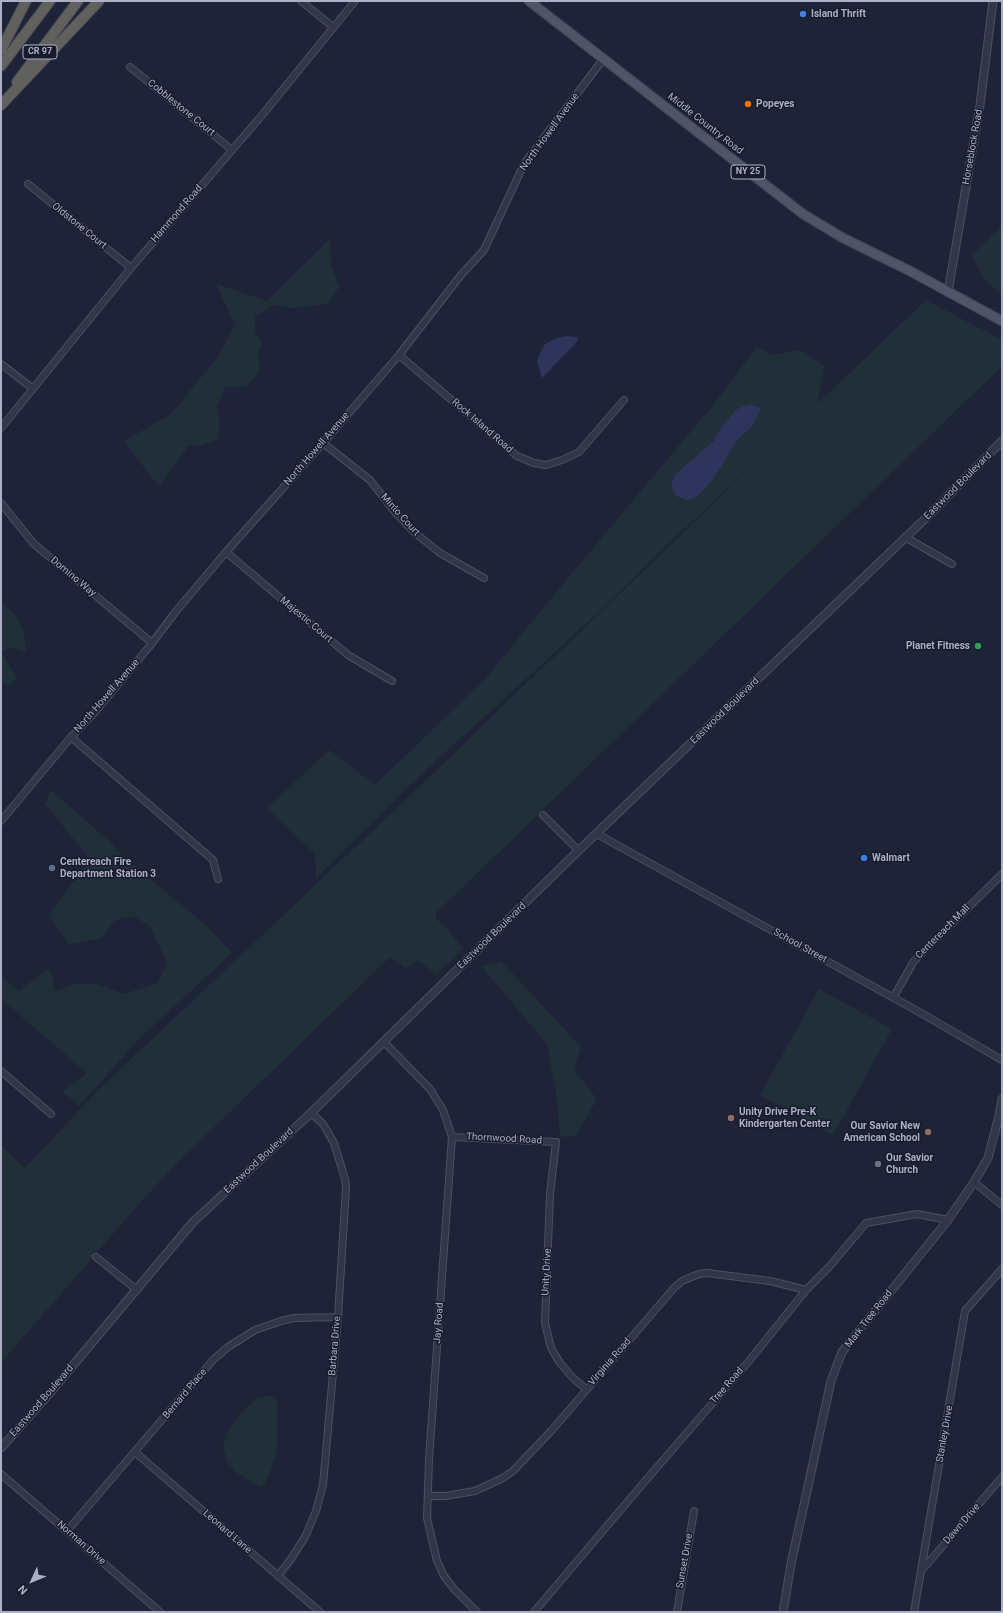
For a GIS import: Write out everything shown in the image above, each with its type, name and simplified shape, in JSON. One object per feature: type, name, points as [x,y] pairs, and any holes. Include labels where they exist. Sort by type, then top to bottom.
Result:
[{"type":"highway","points":[[1,50],[26,1]]},
{"type":"highway","name":"CR 97","points":[[1,66],[50,1]]},
{"type":"highway","name":"CR 97","points":[[1,104],[78,1]]},
{"type":"highway","points":[[1,104],[28,78],[99,1]]},
{"type":"main road","name":"Middle Country Road","points":[[529,1],[802,214],[843,238],[910,271],[1002,321]]},
{"type":"street","points":[[301,1],[333,27]]},
{"type":"street","name":"Hammond Road","points":[[1,428],[130,268],[232,150],[354,1]]},
{"type":"street","name":"Horseblock Road","points":[[948,292],[980,105],[993,1]]},
{"type":"street","name":"North Howell Avenue","points":[[1,821],[71,737],[94,713],[226,552],[324,443],[399,355],[461,275],[484,250],[524,164],[604,58]]},
{"type":"street","name":"Cobblestone Court","points":[[130,67],[232,150]]},
{"type":"street","name":"Oldstone Court","points":[[28,184],[130,268]]},
{"type":"street","name":"Rock Island Road","points":[[399,355],[516,456],[534,463],[546,465],[562,460],[579,452],[624,400]]},
{"type":"street","points":[[1,364],[32,388]]},
{"type":"street","name":"Eastwood Boulevard","points":[[1,1448],[137,1290],[193,1222],[311,1113],[578,851],[929,515],[1002,441]]},
{"type":"street","name":"Minto Court","points":[[324,443],[370,480],[395,512],[414,532],[440,553],[484,578]]},
{"type":"street","name":"Domino Way","points":[[1,503],[34,544],[152,643]]},
{"type":"street","points":[[905,537],[952,564]]},
{"type":"street","name":"Majestic Court","points":[[226,552],[348,655],[392,681]]},
{"type":"street","points":[[71,737],[213,860],[218,880]]},
{"type":"street","points":[[543,815],[578,851]]},
{"type":"street","name":"School Street","points":[[597,834],[1002,1060]]},
{"type":"street","name":"Centereach Mall","points":[[893,998],[914,961],[1002,874]]},
{"type":"street","name":"Jay Road","points":[[384,1042],[430,1090],[443,1110],[452,1137],[429,1452],[427,1518],[437,1562],[444,1576],[454,1589],[477,1612]]},
{"type":"street","points":[[1,1071],[51,1114]]},
{"type":"street","name":"Mark Tree Road","points":[[783,1612],[831,1381],[842,1352],[948,1220],[974,1182],[988,1158],[1002,1099]]},
{"type":"street","name":"Barbara Drive","points":[[278,1576],[295,1554],[308,1530],[316,1511],[323,1485],[338,1316],[346,1188],[345,1179],[334,1143],[323,1124],[311,1113]]},
{"type":"street","name":"Thornwood Road","points":[[452,1137],[556,1142]]},
{"type":"street","name":"Unity Drive","points":[[556,1142],[550,1194],[544,1322],[551,1348],[560,1363],[573,1378],[586,1389]]},
{"type":"street","points":[[974,1182],[1002,1205]]},
{"type":"street","name":"Tree Road","points":[[534,1612],[749,1361],[806,1290],[829,1267],[866,1223],[917,1214],[948,1220]]},
{"type":"street","points":[[96,1257],[137,1290]]},
{"type":"street","name":"Stanley Drive","points":[[914,1612],[949,1413],[965,1311],[1002,1269]]},
{"type":"street","name":"Virginia Road","points":[[428,1496],[446,1496],[475,1491],[503,1478],[522,1462],[674,1288],[682,1281],[699,1274],[707,1273],[770,1281],[806,1290]]},
{"type":"street","name":"Bernard Place","points":[[67,1531],[213,1360],[228,1347],[255,1330],[281,1321],[294,1318],[338,1316]]},
{"type":"street","name":"Leonard Lane","points":[[135,1452],[320,1612]]},
{"type":"street","name":"Norman Drive","points":[[1,1474],[160,1612]]},
{"type":"street","name":"Dawn Drive","points":[[921,1571],[1002,1477]]},
{"type":"street","name":"Sunset Drive","points":[[677,1612],[694,1511]]},
{"type":"shaded area","points":[[1002,226],[1002,295],[985,280],[971,256]]},
{"type":"shaded area","points":[[330,239],[331,264],[339,287],[328,304],[294,308],[274,305],[255,316],[255,331],[262,342],[258,354],[260,372],[246,387],[225,387],[217,406],[220,423],[218,440],[201,445],[189,445],[159,487],[124,441],[170,415],[218,357],[235,325],[216,284],[267,301]]},
{"type":"shaded area","points":[[926,300],[1002,340],[1002,366],[436,913],[437,920],[446,927],[463,949],[437,974],[418,961],[405,968],[390,957],[177,1163],[139,1204],[1,1363],[1,1145],[25,1168],[96,1092],[418,788],[781,438],[596,615],[428,768],[316,878],[315,854],[267,808],[329,750],[375,785],[485,679],[709,410],[757,347],[772,355],[800,350],[825,366],[817,404]],"holes":[[[752,428],[738,439],[728,456],[675,475],[704,450],[718,434]]]},
{"type":"shaded area","points":[[1,602],[16,615],[24,631],[26,652],[9,647],[2,653],[17,678],[8,686],[1,682]]},
{"type":"shaded area","points":[[51,790],[109,841],[123,856],[208,927],[232,953],[140,1038],[79,1106],[62,1091],[87,1073],[1,999],[1,976],[19,991],[49,968],[52,974],[55,991],[76,984],[96,984],[124,994],[158,983],[167,963],[150,926],[133,916],[114,921],[101,939],[69,944],[48,915],[90,859],[45,804]]},
{"type":"shaded area","points":[[501,961],[581,1047],[574,1070],[597,1099],[576,1136],[560,1137],[557,1099],[547,1044],[481,966]]},
{"type":"shaded area","points":[[819,989],[892,1029],[833,1135],[760,1095]]},
{"type":"shaded area","points":[[270,1395],[277,1400],[277,1451],[270,1473],[263,1486],[259,1487],[236,1472],[227,1462],[223,1446],[226,1433],[240,1414],[257,1398]]},
{"type":"water","points":[[566,336],[578,337],[577,342],[542,378],[537,361],[545,344],[556,338]]},
{"type":"water","points":[[750,404],[761,408],[752,427],[738,439],[714,478],[697,497],[686,500],[676,496],[671,486],[675,475],[713,441],[724,424],[737,409]]},
{"type":"place","name":"Island Thrift","points":[[803,14]]},
{"type":"place","name":"Popeyes","points":[[748,104]]},
{"type":"place","name":"Planet Fitness","points":[[978,646]]},
{"type":"place","name":"Walmart","points":[[864,858]]},
{"type":"place","name":"Centereach Fire Department Station 3","points":[[52,868]]},
{"type":"place","name":"Unity Drive Pre-K Kindergarten Center","points":[[731,1118]]},
{"type":"place","name":"Our Savior New American School","points":[[928,1132]]},
{"type":"place","name":"Our Savior Church","points":[[878,1164]]}]
